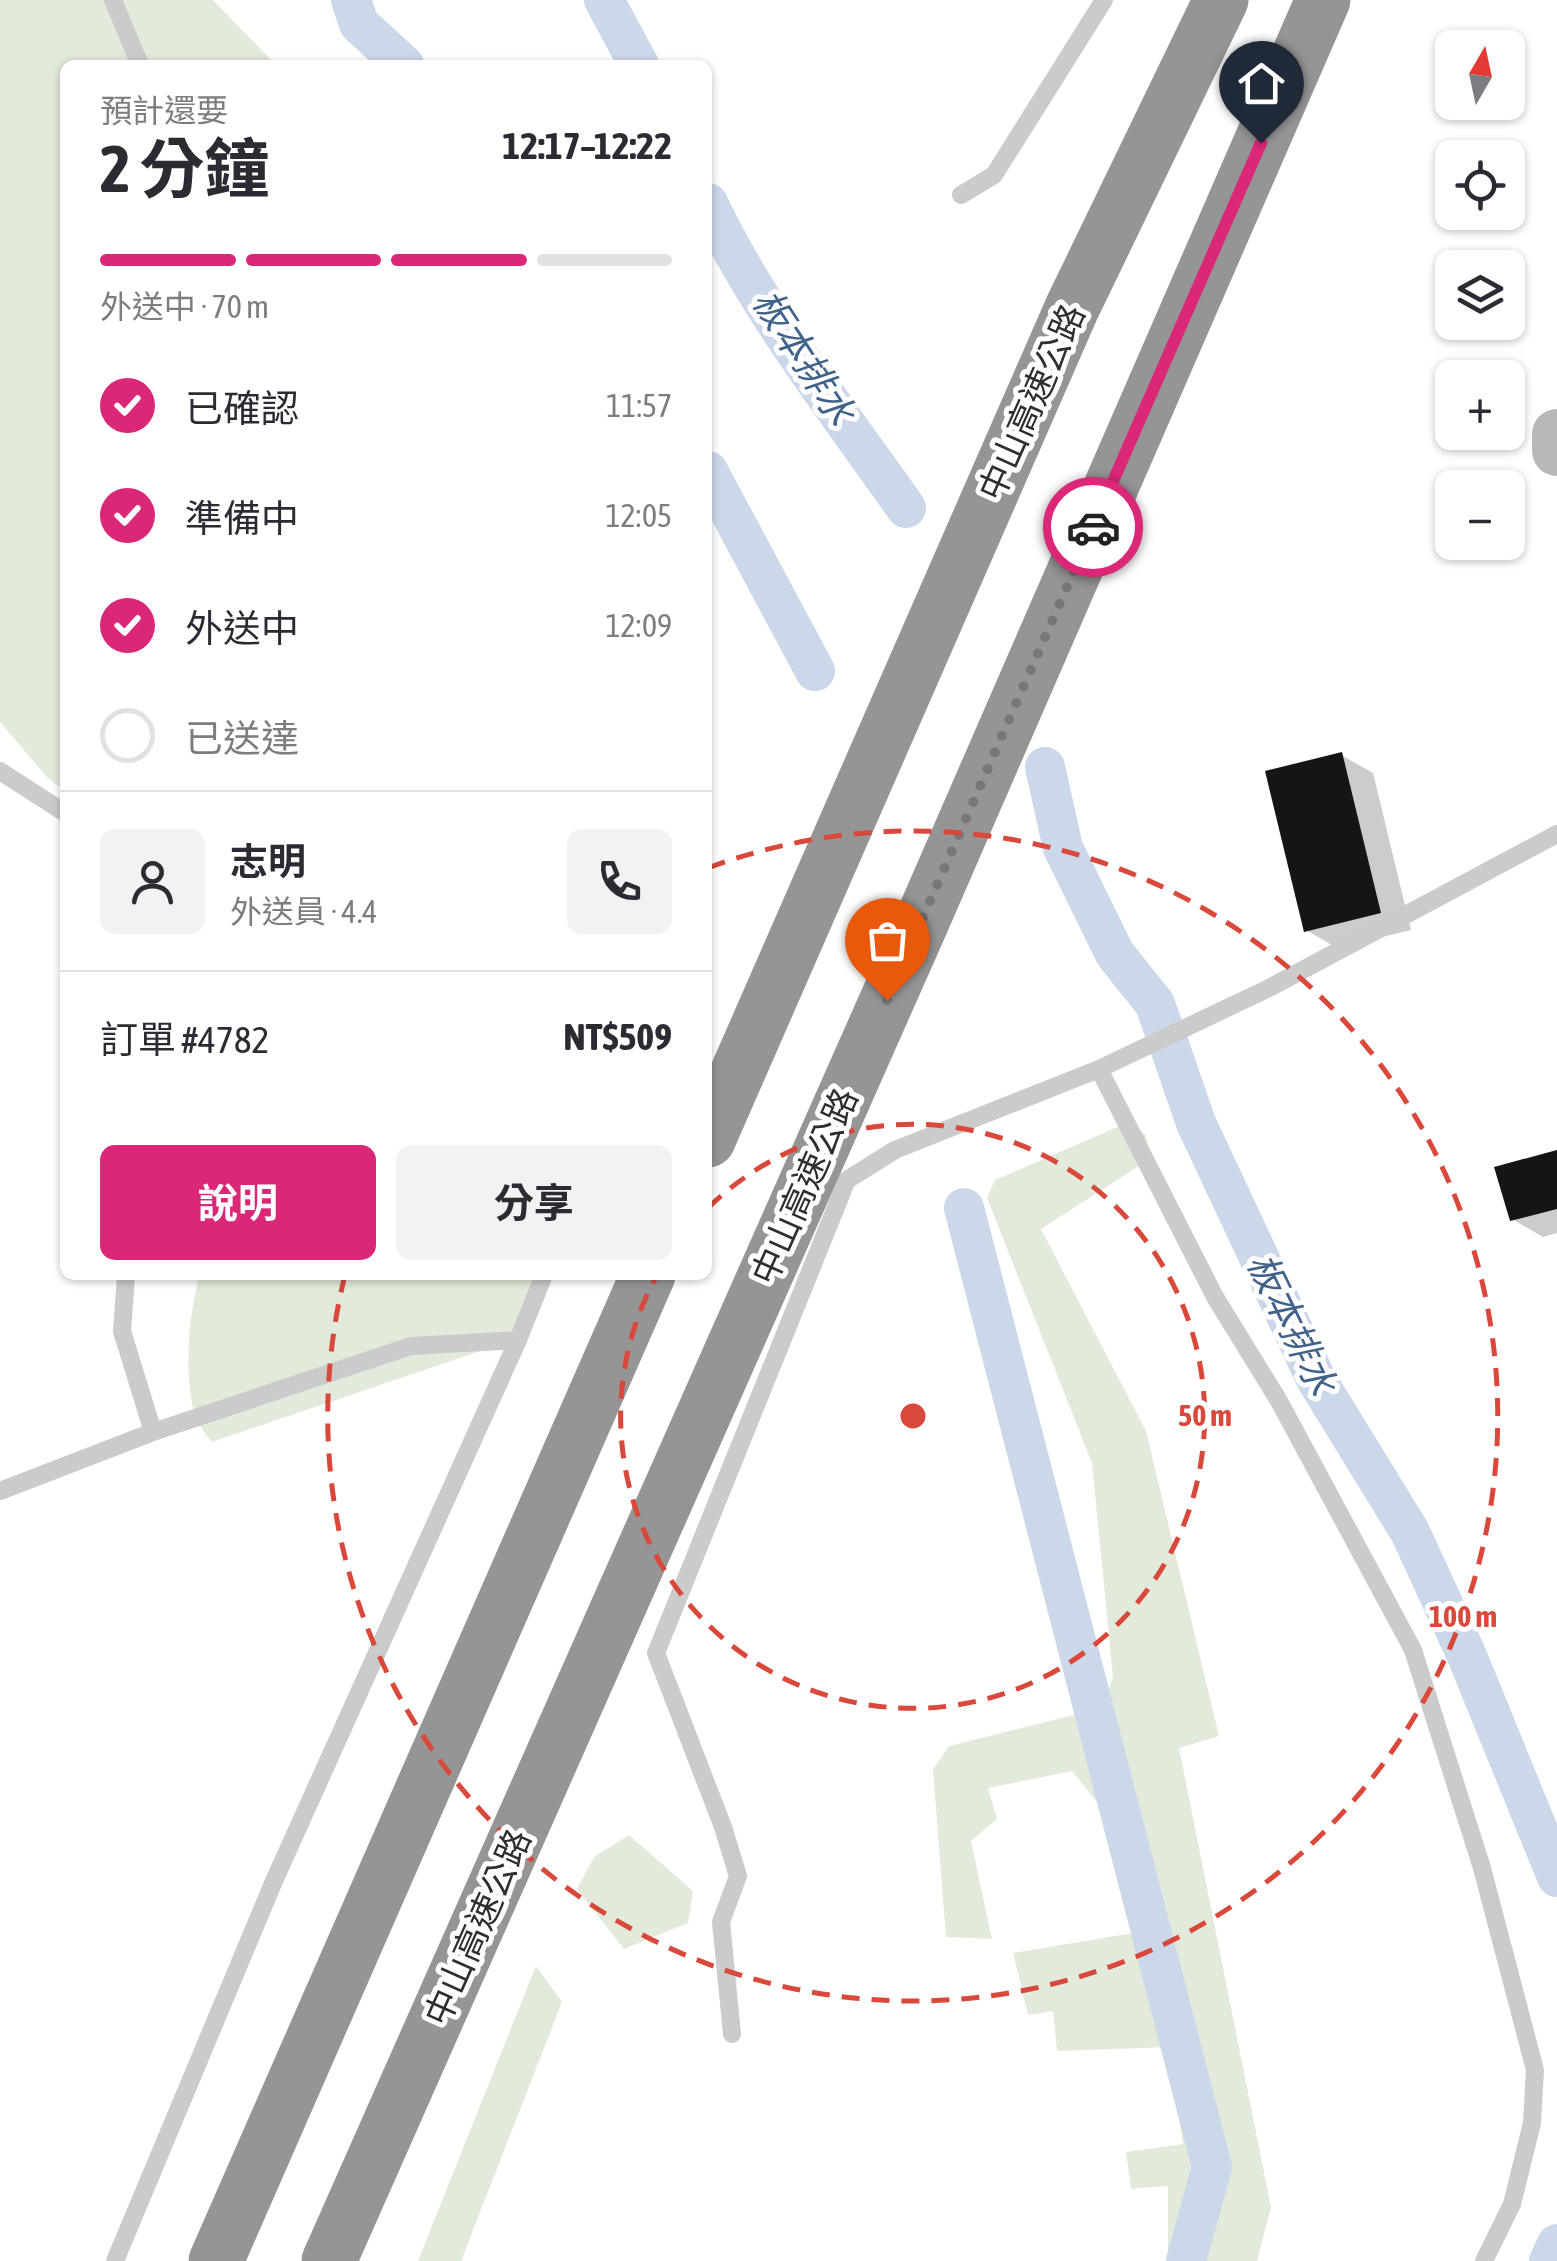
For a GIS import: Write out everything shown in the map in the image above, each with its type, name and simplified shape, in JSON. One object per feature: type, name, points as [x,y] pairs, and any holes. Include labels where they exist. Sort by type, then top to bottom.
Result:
[{"type":"highway","name":"中山高速公路","points":[[712,1131],[1072,308],[1221,0]]},
{"type":"highway","name":"中山高速公路","points":[[329,2261],[911,946],[1324,0]]},
{"type":"highway","points":[[216,2261],[646,1280]]},
{"type":"street","points":[[1557,434],[1557,451]]},
{"type":"lane","points":[[113,0],[138,60]]},
{"type":"lane","points":[[960,195],[994,175],[1104,0]]},
{"type":"lane","points":[[0,771],[60,810]]},
{"type":"lane","points":[[732,2034],[721,1922],[738,1876],[656,1653],[847,1180],[895,1150],[1099,1069],[1270,988],[1557,834]]},
{"type":"lane","points":[[1099,1069],[1215,1297],[1279,1400],[1413,1650],[1482,1868],[1536,2070],[1532,2123],[1512,2204],[1484,2261]]},
{"type":"lane","points":[[126,1280],[122,1331],[153,1432]]},
{"type":"lane","points":[[116,2261],[274,1881],[542,1280]]},
{"type":"lane","points":[[0,1491],[153,1432],[412,1346],[518,1340]]},
{"type":"shaded area","points":[[0,0],[213,0],[271,60],[60,60],[60,788],[0,722]]},
{"type":"shaded area","points":[[1129,1122],[1146,1135],[1150,1159],[1041,1229],[1146,1431],[1219,1736],[1179,1748],[1271,2207],[1257,2261],[1168,2261],[1168,2186],[1131,2189],[1126,2152],[1183,2144],[1169,2047],[1057,2051],[1053,2011],[1028,2015],[1013,1953],[1139,1932],[1115,1824],[1072,1771],[988,1788],[997,1819],[971,1841],[992,1939],[946,1937],[933,1769],[949,1746],[1102,1708],[1113,1677],[1092,1463],[987,1198],[995,1180]]},
{"type":"shaded area","points":[[198,1280],[547,1280],[538,1308],[498,1345],[212,1442],[195,1416],[191,1399],[190,1327]]},
{"type":"shaded area","points":[[629,1835],[693,1891],[688,1923],[624,1949],[577,1889],[594,1857]]},
{"type":"shaded area","points":[[536,1966],[562,2002],[461,2261],[418,2261]]},
{"type":"building","points":[[1342,752],[1381,913],[1304,932],[1265,771]]},
{"type":"building","points":[[1557,1150],[1557,1209],[1510,1221],[1494,1167]]},
{"type":"waterway","points":[[351,0],[359,24],[399,60]]},
{"type":"waterway","name":"板本排水","points":[[604,0],[636,60]]},
{"type":"waterway","name":"板本排水","points":[[712,211],[775,322],[906,508]]},
{"type":"waterway","points":[[712,478],[815,671]]},
{"type":"waterway","name":"板本排水","points":[[1045,767],[1063,848],[1115,954],[1155,1004],[1196,1123],[1316,1379],[1410,1532],[1467,1656],[1557,1877]]},
{"type":"waterway","points":[[964,1208],[1212,2167],[1186,2261]]},
{"type":"waterway","name":"板本排水","points":[[1549,2261],[1557,2244]]},
{"type":"way so far","points":[[887,1000],[1093,527]]},
{"type":"route","points":[[1093,527],[1261,143]]}]
